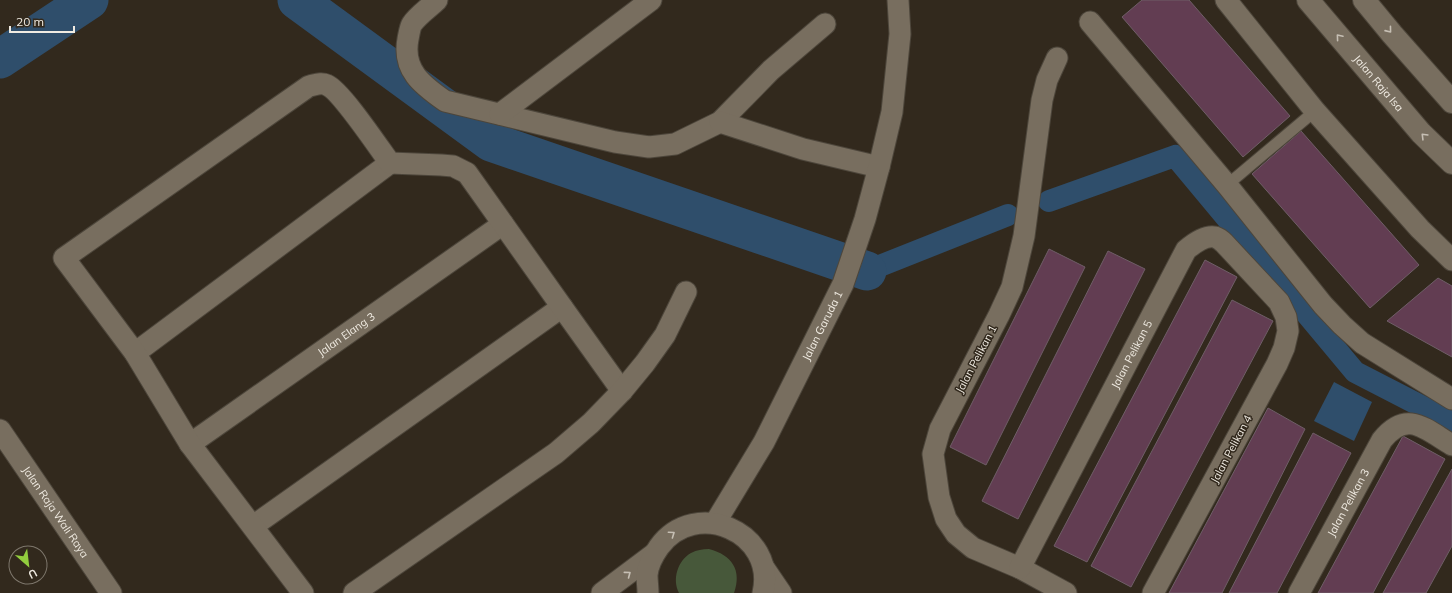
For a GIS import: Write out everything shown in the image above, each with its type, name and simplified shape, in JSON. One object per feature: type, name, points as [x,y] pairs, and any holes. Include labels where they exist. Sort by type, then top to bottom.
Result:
[{"type":"main road","name":"Jalan Raja Isa","points":[[1308,0],[1421,133],[1452,163]]},
{"type":"main road","points":[[1364,0],[1452,102]]},
{"type":"street","points":[[437,0],[412,24],[406,47],[408,63],[412,73],[428,89],[445,101],[615,142],[649,146],[675,144],[720,122],[771,70],[825,24]]},
{"type":"street","points":[[500,114],[651,0]]},
{"type":"street","name":"Jalan Garuda 1","points":[[715,523],[764,442],[843,284],[865,219],[892,112],[900,34],[898,0]]},
{"type":"street","points":[[1226,0],[1315,111],[1420,229],[1452,260]]},
{"type":"street","points":[[1090,22],[1227,185],[1323,305],[1342,325],[1362,343],[1452,399]]},
{"type":"street","name":"Jalan Pelikan 1","points":[[1056,58],[1047,80],[1042,100],[1028,196],[1024,236],[1012,287],[940,429],[933,454],[939,497],[946,519],[956,534],[973,548],[1020,568],[1066,593]]},
{"type":"street","points":[[303,593],[190,444],[135,353],[64,258],[309,86],[327,84],[333,89],[390,163]]},
{"type":"street","points":[[720,122],[803,149],[879,167]]},
{"type":"street","points":[[135,353],[390,163],[441,165],[453,166],[467,172],[622,391]]},
{"type":"street","name":"Jalan Elang 3","points":[[190,444],[503,224]]},
{"type":"street","name":"Jalan Pelikan 5","points":[[1020,568],[1186,250],[1195,242],[1204,238],[1215,237],[1224,243],[1279,302]]},
{"type":"street","points":[[354,593],[556,453],[591,423],[622,391],[645,363],[665,335],[686,292]]},
{"type":"street","name":"Jalan Pelikan 4","points":[[1153,593],[1284,348],[1288,331],[1286,317],[1279,302]]},
{"type":"street","points":[[253,526],[562,307]]},
{"type":"street","name":"Jalan Pelikan 3","points":[[1299,593],[1382,440],[1388,434],[1397,426],[1408,423],[1418,425],[1452,445]]},
{"type":"street","name":"Jalan Raja Wali Raya","points":[[0,430],[111,593]]},
{"type":"street","points":[[648,593],[647,574],[654,554],[664,539],[681,528],[698,523],[715,523],[732,528],[746,538],[758,552],[764,568],[781,593]]},
{"type":"street","points":[[602,593],[654,554]]},
{"type":"street","points":[[763,593],[765,586],[764,568]]},
{"type":"lane","points":[[1227,185],[1315,111]]},
{"type":"green space","points":[[709,549],[724,555],[733,565],[737,577],[734,593],[679,593],[676,577],[682,561],[686,556],[693,552]]},
{"type":"water","points":[[1334,382],[1372,402],[1354,441],[1314,421]]},
{"type":"building","points":[[1142,0],[1189,0],[1290,116],[1243,157],[1122,17]]},
{"type":"building","points":[[1301,131],[1419,265],[1370,308],[1252,174]]},
{"type":"building","points":[[1049,249],[1085,267],[986,465],[950,447]]},
{"type":"building","points":[[1108,251],[1145,269],[1018,519],[982,501]]},
{"type":"building","points":[[1205,260],[1237,277],[1087,562],[1054,546]]},
{"type":"building","points":[[1438,278],[1452,286],[1452,357],[1387,321]]},
{"type":"building","points":[[1232,300],[1273,321],[1131,587],[1091,566]]},
{"type":"building","points":[[1268,408],[1305,429],[1222,593],[1169,593]]},
{"type":"building","points":[[1313,433],[1351,453],[1277,593],[1229,593]]},
{"type":"building","points":[[1403,436],[1445,459],[1373,593],[1318,593]]},
{"type":"building","points":[[1452,469],[1452,546],[1426,593],[1383,593]]},
{"type":"waterway","points":[[0,59],[89,0]]},
{"type":"waterway","points":[[297,0],[491,142],[867,271]]},
{"type":"waterway","points":[[1049,201],[1175,156],[1355,372],[1452,422]]},
{"type":"waterway","points":[[867,271],[1008,215]]}]
